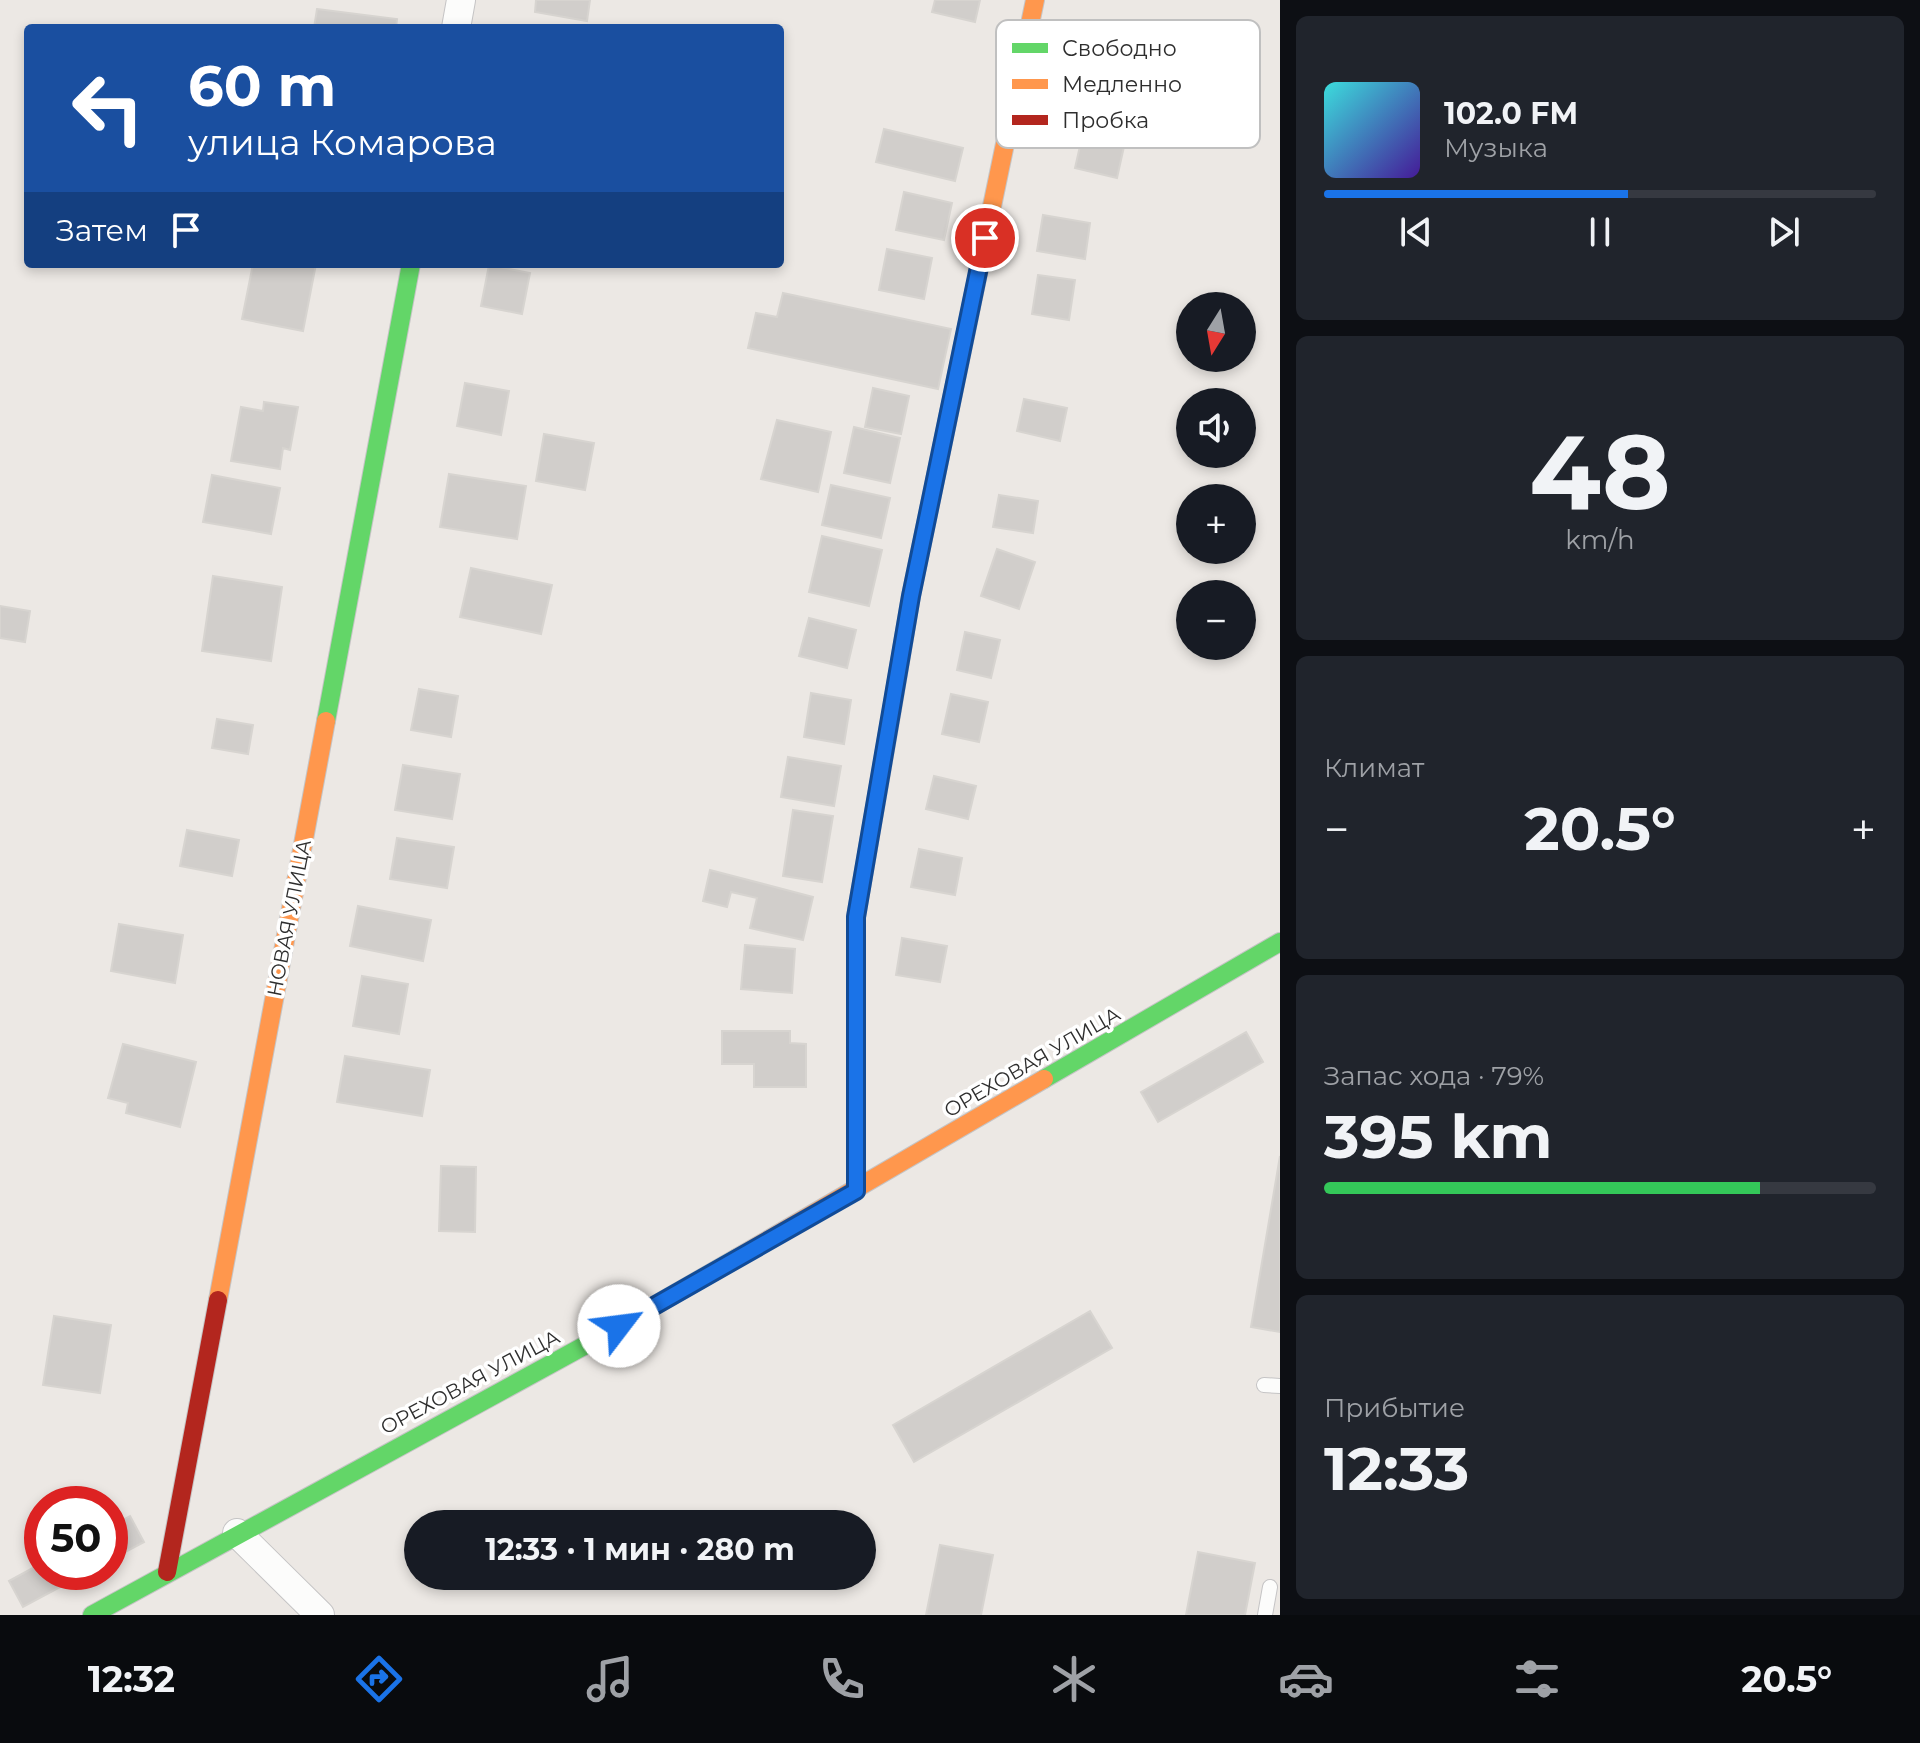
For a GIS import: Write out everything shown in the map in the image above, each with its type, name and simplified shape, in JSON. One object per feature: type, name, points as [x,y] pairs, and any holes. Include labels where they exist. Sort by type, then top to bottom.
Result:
[{"type":"street","points":[[457,24],[461,0]]},
{"type":"street","points":[[1031,20],[1035,0]]},
{"type":"street","points":[[856,1191],[856,917],[911,596],[1004,148]]},
{"type":"street","name":"НОВАЯ УЛИЦА","points":[[167,1572],[410,268]]},
{"type":"street","name":"ОРЕХОВАЯ УЛИЦА","points":[[92,1615],[593,1341],[1280,942]]},
{"type":"street","points":[[237,1533],[320,1615]]},
{"type":"lane","points":[[1264,1385],[1280,1386]]},
{"type":"lane","points":[[1265,1615],[1270,1587]]},
{"type":"building","points":[[536,0],[590,0],[587,21],[535,12]]},
{"type":"building","points":[[935,0],[980,0],[975,22],[932,12]]},
{"type":"building","points":[[317,9],[397,19],[396,24],[315,24]]},
{"type":"building","points":[[884,129],[963,148],[955,181],[876,162]]},
{"type":"building","points":[[1080,148],[1124,148],[1117,178],[1075,168]]},
{"type":"building","points":[[904,192],[952,203],[944,240],[896,230]]},
{"type":"building","points":[[1043,215],[1090,223],[1085,259],[1037,251]]},
{"type":"building","points":[[887,249],[932,258],[924,299],[879,290]]},
{"type":"building","points":[[252,268],[315,268],[303,331],[242,319]]},
{"type":"building","points":[[488,268],[530,273],[522,314],[481,306]]},
{"type":"building","points":[[1038,275],[1075,280],[1069,320],[1032,314]]},
{"type":"building","points":[[783,293],[951,329],[938,389],[748,348],[756,313],[777,317]]},
{"type":"building","points":[[465,383],[509,391],[501,435],[457,426]]},
{"type":"building","points":[[873,388],[909,396],[901,434],[865,427]]},
{"type":"building","points":[[1024,399],[1067,408],[1060,441],[1017,431]]},
{"type":"building","points":[[264,402],[298,407],[290,450],[283,448],[280,469],[231,461],[241,407],[263,411]]},
{"type":"building","points":[[777,420],[831,432],[818,492],[761,479]]},
{"type":"building","points":[[854,427],[900,438],[890,483],[844,473]]},
{"type":"building","points":[[544,434],[594,443],[585,490],[536,481]]},
{"type":"building","points":[[449,474],[526,486],[517,539],[440,527]]},
{"type":"building","points":[[212,475],[280,488],[271,534],[203,522]]},
{"type":"building","points":[[831,485],[890,498],[881,538],[822,525]]},
{"type":"building","points":[[999,495],[1038,501],[1033,533],[993,527]]},
{"type":"building","points":[[822,536],[882,550],[869,606],[809,592]]},
{"type":"building","points":[[997,549],[1035,562],[1019,609],[981,596]]},
{"type":"building","points":[[471,568],[552,585],[541,634],[460,617]]},
{"type":"building","points":[[213,576],[282,587],[271,661],[202,651]]},
{"type":"building","points":[[0,606],[30,611],[25,642],[0,638]]},
{"type":"building","points":[[809,618],[856,630],[847,668],[799,656]]},
{"type":"building","points":[[965,632],[1000,640],[991,678],[957,670]]},
{"type":"building","points":[[419,689],[458,696],[451,737],[411,730]]},
{"type":"building","points":[[811,693],[851,700],[844,744],[804,737]]},
{"type":"building","points":[[951,694],[988,702],[979,742],[942,734]]},
{"type":"building","points":[[217,719],[253,725],[248,754],[212,748]]},
{"type":"building","points":[[788,757],[841,766],[834,806],[781,797]]},
{"type":"building","points":[[403,765],[460,774],[452,819],[395,810]]},
{"type":"building","points":[[934,776],[976,786],[968,819],[926,809]]},
{"type":"building","points":[[793,810],[833,816],[822,882],[783,876]]},
{"type":"building","points":[[187,830],[239,840],[232,876],[180,866]]},
{"type":"building","points":[[397,838],[454,847],[447,888],[390,879]]},
{"type":"building","points":[[919,849],[962,858],[955,895],[911,887]]},
{"type":"building","points":[[710,870],[813,897],[803,940],[750,928],[757,898],[731,892],[727,907],[703,901]]},
{"type":"building","points":[[358,906],[431,920],[423,961],[350,946]]},
{"type":"building","points":[[119,924],[183,935],[175,983],[111,971]]},
{"type":"building","points":[[902,938],[947,946],[940,982],[896,975]]},
{"type":"building","points":[[745,945],[795,949],[792,993],[741,989]]},
{"type":"building","points":[[362,976],[408,984],[399,1034],[353,1026]]},
{"type":"building","points":[[722,1031],[790,1031],[790,1043],[806,1044],[806,1087],[754,1087],[754,1064],[722,1064]]},
{"type":"building","points":[[1246,1032],[1263,1062],[1158,1122],[1141,1092]]},
{"type":"building","points":[[123,1044],[196,1062],[180,1127],[126,1113],[128,1103],[108,1098]]},
{"type":"building","points":[[345,1056],[430,1070],[422,1116],[337,1102]]},
{"type":"building","points":[[1280,1156],[1280,1332],[1251,1327]]},
{"type":"building","points":[[441,1166],[476,1167],[475,1232],[439,1231]]},
{"type":"building","points":[[1090,1311],[1112,1348],[914,1462],[893,1425]]},
{"type":"building","points":[[54,1316],[111,1325],[100,1393],[43,1385]]},
{"type":"building","points":[[128,1517],[144,1542],[128,1550]]},
{"type":"building","points":[[940,1545],[993,1555],[981,1615],[926,1615]]},
{"type":"building","points":[[1198,1552],[1255,1563],[1245,1615],[1186,1615]]},
{"type":"building","points":[[24,1573],[24,1590],[55,1590],[23,1607],[9,1581]]},
{"type":"traffic: fast","points":[[326,721],[410,268]]},
{"type":"traffic: fast","points":[[892,709],[911,596],[971,307]]},
{"type":"traffic: fast","points":[[1044,1079],[1280,942]]},
{"type":"traffic: fast","points":[[92,1615],[593,1341],[737,1258]]},
{"type":"traffic: slow","points":[[1031,20],[1035,0]]},
{"type":"traffic: slow","points":[[971,307],[1004,148]]},
{"type":"traffic: slow","points":[[218,1300],[326,721]]},
{"type":"traffic: slow","points":[[737,1258],[1044,1079]]},
{"type":"traffic: jam","points":[[856,1191],[856,917],[892,709]]},
{"type":"traffic: jam","points":[[167,1572],[218,1300]]},
{"type":"route","points":[[619,1326],[856,1191],[856,917],[911,596],[985,238]]}]
